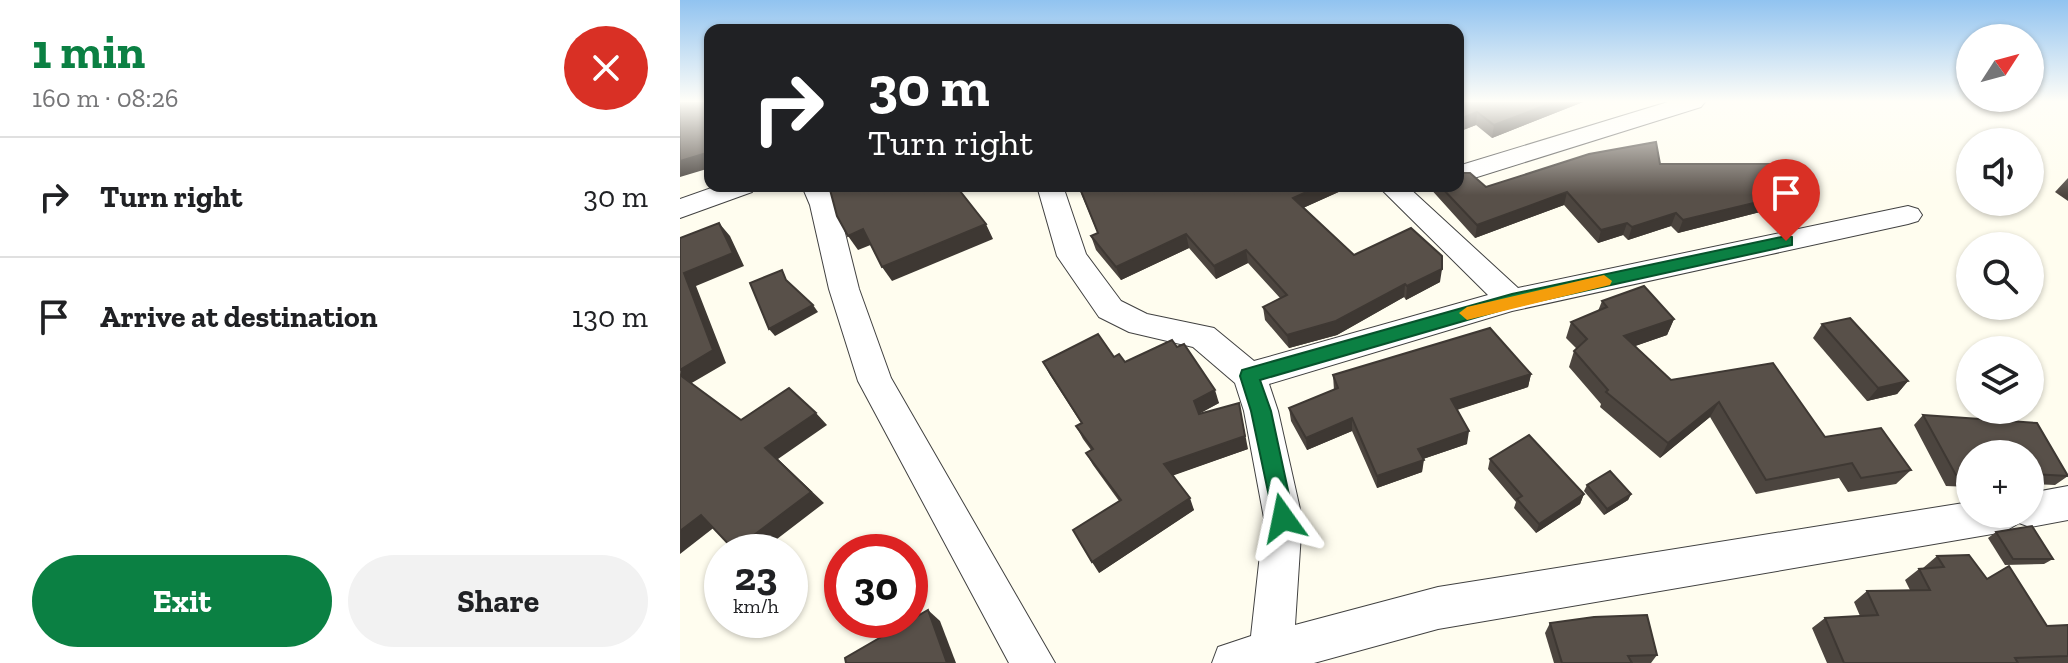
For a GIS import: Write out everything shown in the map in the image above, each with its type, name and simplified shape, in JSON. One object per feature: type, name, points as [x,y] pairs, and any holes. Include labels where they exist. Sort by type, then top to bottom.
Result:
[{"type":"street","points":[[1464,173],[1593,133]]},
{"type":"street","points":[[680,209],[727,192]]},
{"type":"street","points":[[818,192],[824,205],[844,289],[875,381],[1033,663]]},
{"type":"street","points":[[1052,192],[1072,256],[1110,309],[1140,324],[1203,337],[1249,376],[1261,411],[1283,518],[1253,658],[1438,608],[1956,522]]},
{"type":"street","points":[[1407,192],[1512,300]]},
{"type":"street","points":[[1249,376],[1512,300],[1908,215]]},
{"type":"street","points":[[2044,507],[2068,503]]},
{"type":"building","points":[[680,133],[704,133],[704,154],[680,161]]},
{"type":"building","points":[[1656,142],[1660,164],[1776,164],[1805,201],[1774,204],[1770,199],[1683,220],[1676,213],[1632,227],[1627,223],[1601,230],[1567,192],[1477,225],[1446,192],[1464,192],[1464,173],[1470,173],[1486,187],[1589,154]]},
{"type":"building","points":[[831,192],[961,192],[986,224],[882,267],[863,229],[848,236],[837,216]]},
{"type":"building","points":[[1081,192],[1306,192],[1293,198],[1354,255],[1411,228],[1442,256],[1442,269],[1407,286],[1405,284],[1336,321],[1287,335],[1263,307],[1287,295],[1246,250],[1214,266],[1186,234],[1116,267],[1091,236],[1098,233]]},
{"type":"building","points":[[719,223],[733,253],[684,273],[713,350],[680,370],[680,238]]},
{"type":"building","points":[[782,270],[786,280],[813,305],[769,329],[750,283]]},
{"type":"building","points":[[1644,286],[1674,319],[1624,336],[1671,380],[1773,363],[1825,437],[1881,428],[1911,470],[1861,478],[1852,463],[1766,480],[1719,402],[1668,443],[1606,392],[1608,390],[1574,351],[1587,339],[1571,322],[1607,307],[1602,301]]},
{"type":"building","points":[[1850,318],[1908,381],[1878,388],[1822,324]]},
{"type":"building","points":[[1490,328],[1531,374],[1451,399],[1469,431],[1418,449],[1424,460],[1377,476],[1352,418],[1306,438],[1289,408],[1338,388],[1333,375]]},
{"type":"building","points":[[1098,334],[1114,357],[1119,354],[1125,362],[1172,340],[1177,347],[1184,344],[1215,390],[1194,401],[1199,414],[1239,403],[1245,436],[1164,464],[1190,498],[1092,562],[1073,530],[1121,500],[1086,453],[1093,449],[1076,426],[1082,423],[1043,362]]},
{"type":"building","points":[[680,375],[741,420],[789,388],[816,413],[765,448],[811,492],[755,534],[719,534],[701,515],[680,531]]},
{"type":"building","points":[[1923,415],[1956,417],[1956,424],[2038,424],[2068,476],[2044,475],[2044,440],[1956,440],[1956,475]]},
{"type":"building","points":[[1529,435],[1584,494],[1539,524],[1517,499],[1522,496],[1490,459]]},
{"type":"building","points":[[1610,471],[1631,494],[1607,509],[1587,485]]},
{"type":"building","points":[[2033,528],[2053,559],[2013,559],[1996,532]]},
{"type":"building","points":[[1969,555],[1987,579],[2009,566],[2047,626],[2068,625],[2068,656],[2015,658],[2018,663],[1844,663],[1825,618],[1878,615],[1867,591],[1930,590],[1919,569],[1944,567],[1937,556]]},
{"type":"building","points":[[928,610],[947,663],[846,663],[845,658],[880,638],[928,638]]},
{"type":"building","points":[[1647,615],[1657,655],[1628,656],[1632,663],[1562,663],[1550,623]]},
{"type":"slow traffic","points":[[1467,313],[1512,300],[1604,281]]},
{"type":"route","points":[[1283,518],[1261,411],[1249,376],[1512,300],[1786,241]]}]
